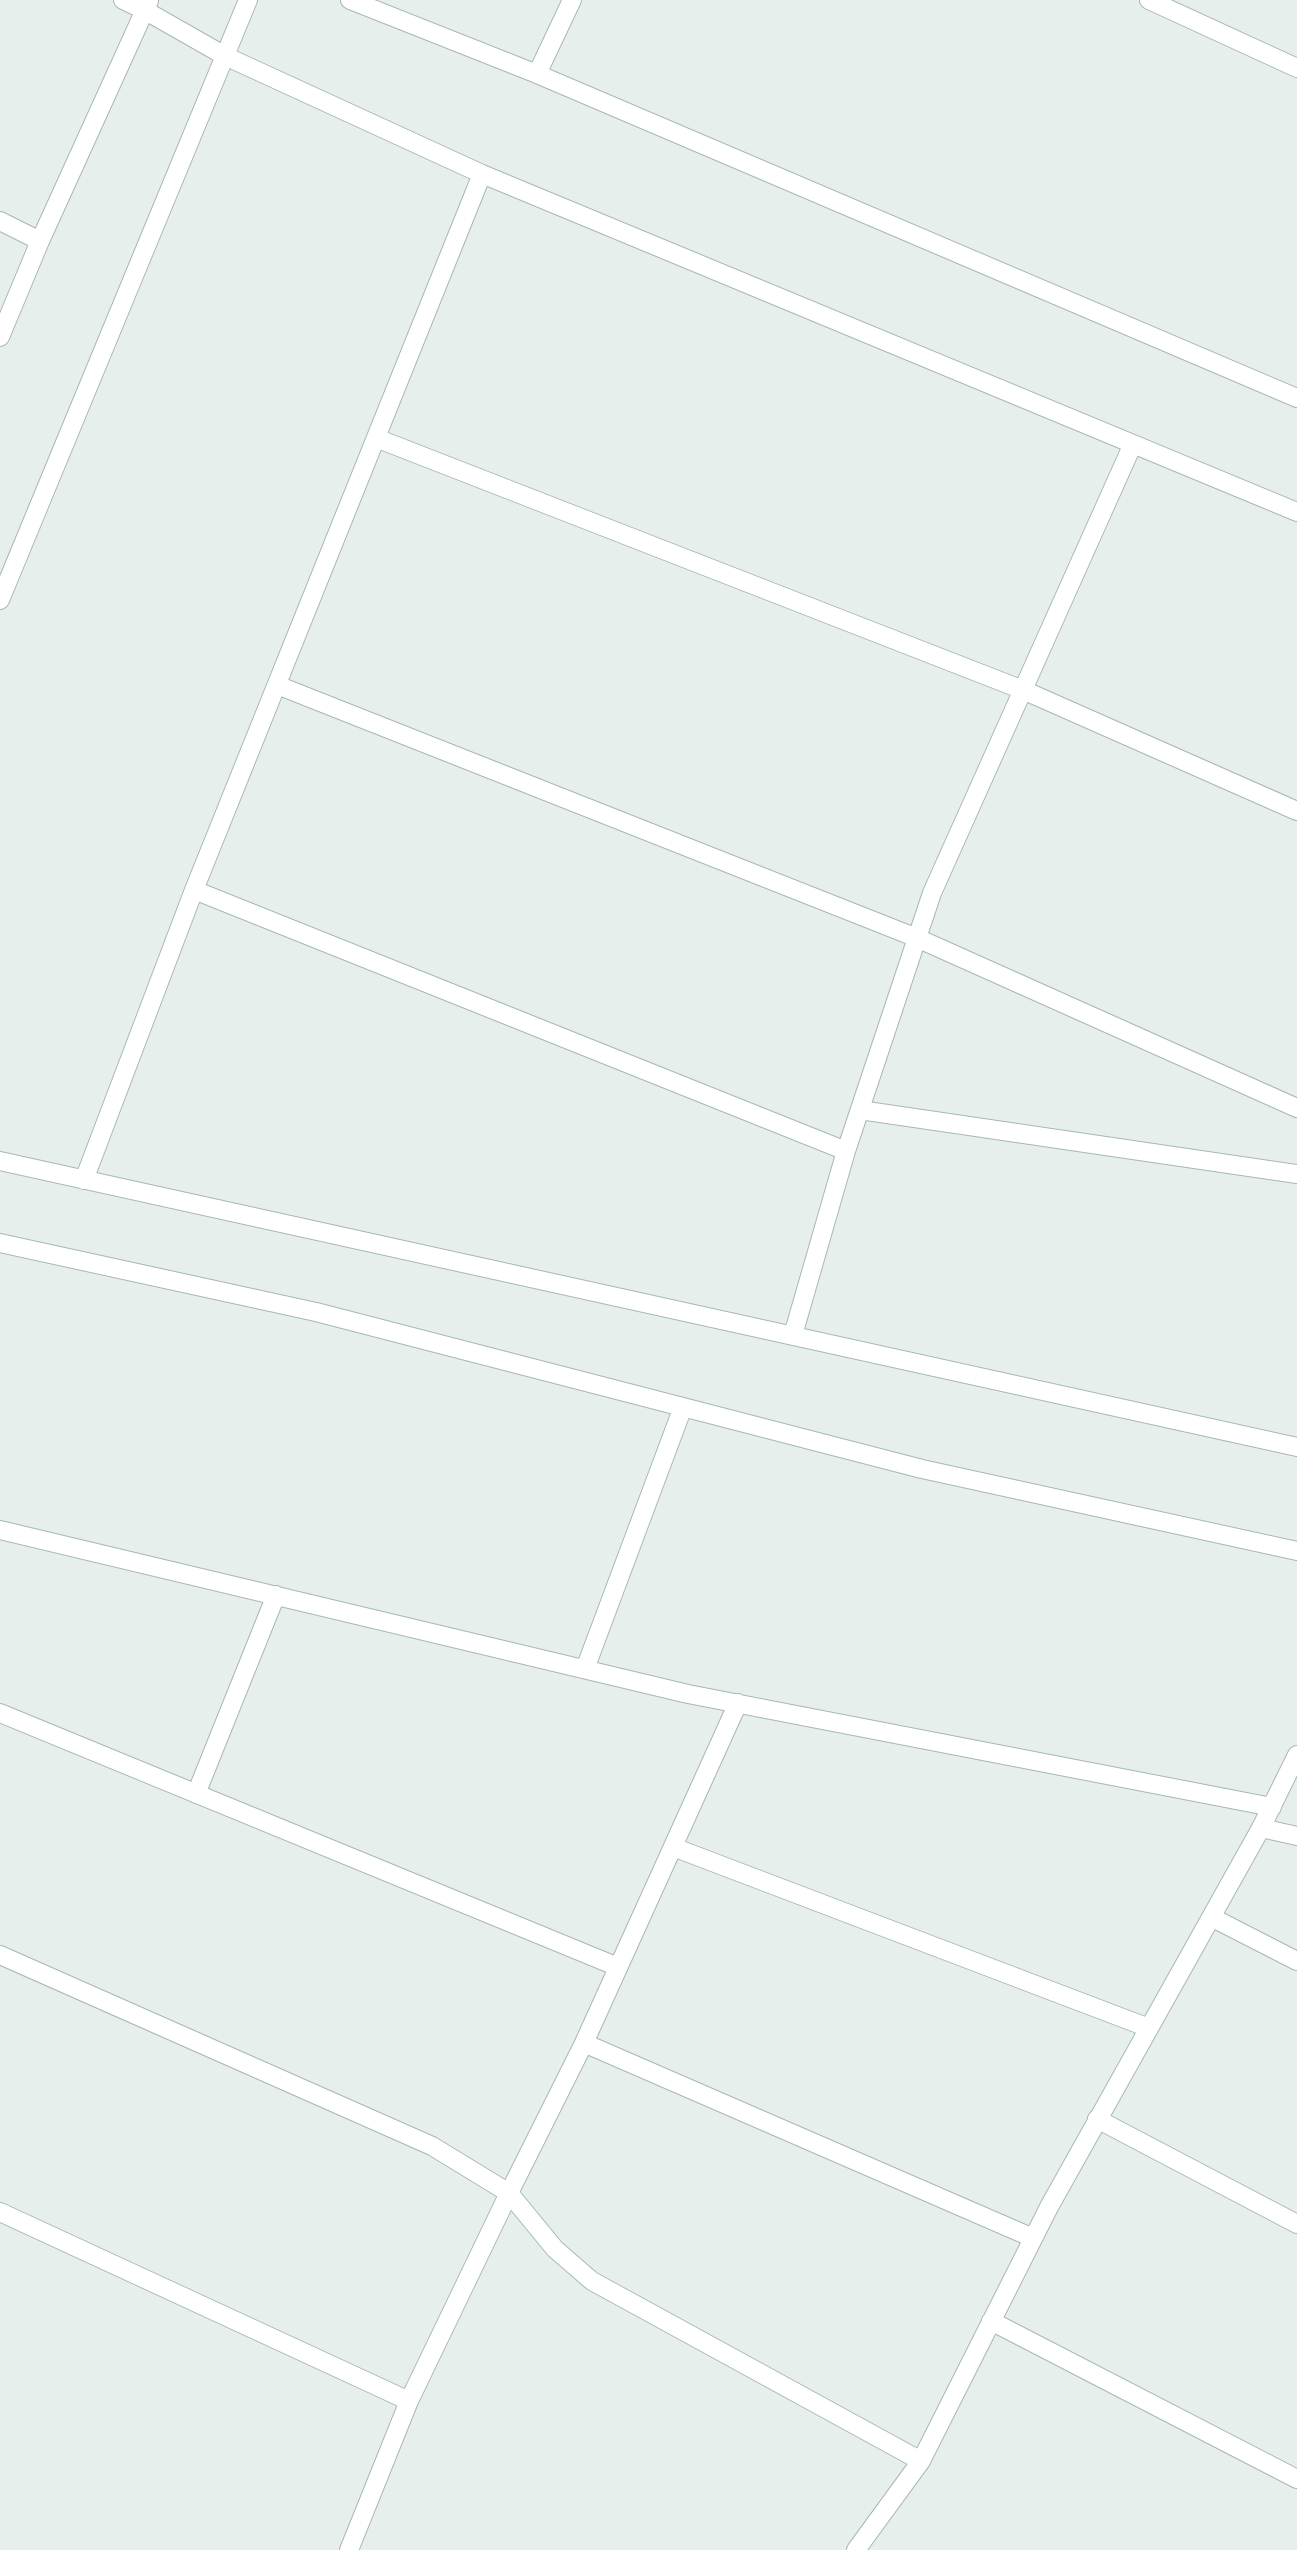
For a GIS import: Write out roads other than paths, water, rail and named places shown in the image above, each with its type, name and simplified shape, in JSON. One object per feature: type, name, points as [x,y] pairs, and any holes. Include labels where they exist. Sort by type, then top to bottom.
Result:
[{"type":"street","points":[[123,0],[148,5],[225,56],[482,174],[1132,446],[1294,505]]},
{"type":"street","points":[[0,600],[248,0]]},
{"type":"street","points":[[350,0],[537,74],[1297,398]]},
{"type":"street","points":[[537,74],[572,0]]},
{"type":"street","points":[[1149,0],[1297,68]]},
{"type":"street","points":[[0,337],[40,241],[148,5]]},
{"type":"street","points":[[84,1180],[194,890],[482,174]]},
{"type":"street","points":[[0,221],[40,241]]},
{"type":"street","points":[[376,438],[1023,690],[1297,811]]},
{"type":"street","points":[[793,1335],[846,1151],[932,893],[1132,446]]},
{"type":"street","points":[[277,685],[917,938],[1297,1108]]},
{"type":"street","points":[[194,890],[846,1151]]},
{"type":"street","points":[[860,1110],[1297,1174]]},
{"type":"street","points":[[0,1161],[1297,1447]]},
{"type":"street","points":[[0,1244],[316,1312],[922,1469],[1297,1551]]},
{"type":"street","points":[[585,1669],[683,1407]]},
{"type":"street","points":[[0,1530],[688,1694],[1272,1807]]},
{"type":"street","points":[[196,1794],[276,1595]]},
{"type":"street","points":[[349,2550],[409,2401],[584,2043],[738,1703]]},
{"type":"street","points":[[0,1713],[618,1967]]},
{"type":"street","points":[[856,2550],[921,2462],[1033,2238],[1097,2119],[1261,1828],[1297,1755]]},
{"type":"street","points":[[1261,1828],[1297,1836]]},
{"type":"street","points":[[673,1847],[1149,2028]]},
{"type":"street","points":[[1211,1917],[1297,1961]]},
{"type":"street","points":[[0,1955],[432,2146],[509,2193],[555,2248],[592,2281],[921,2462]]},
{"type":"street","points":[[584,2043],[1033,2238]]},
{"type":"street","points":[[1097,2119],[1297,2224]]},
{"type":"street","points":[[0,2212],[409,2401]]},
{"type":"street","points":[[991,2321],[1297,2479]]}]
